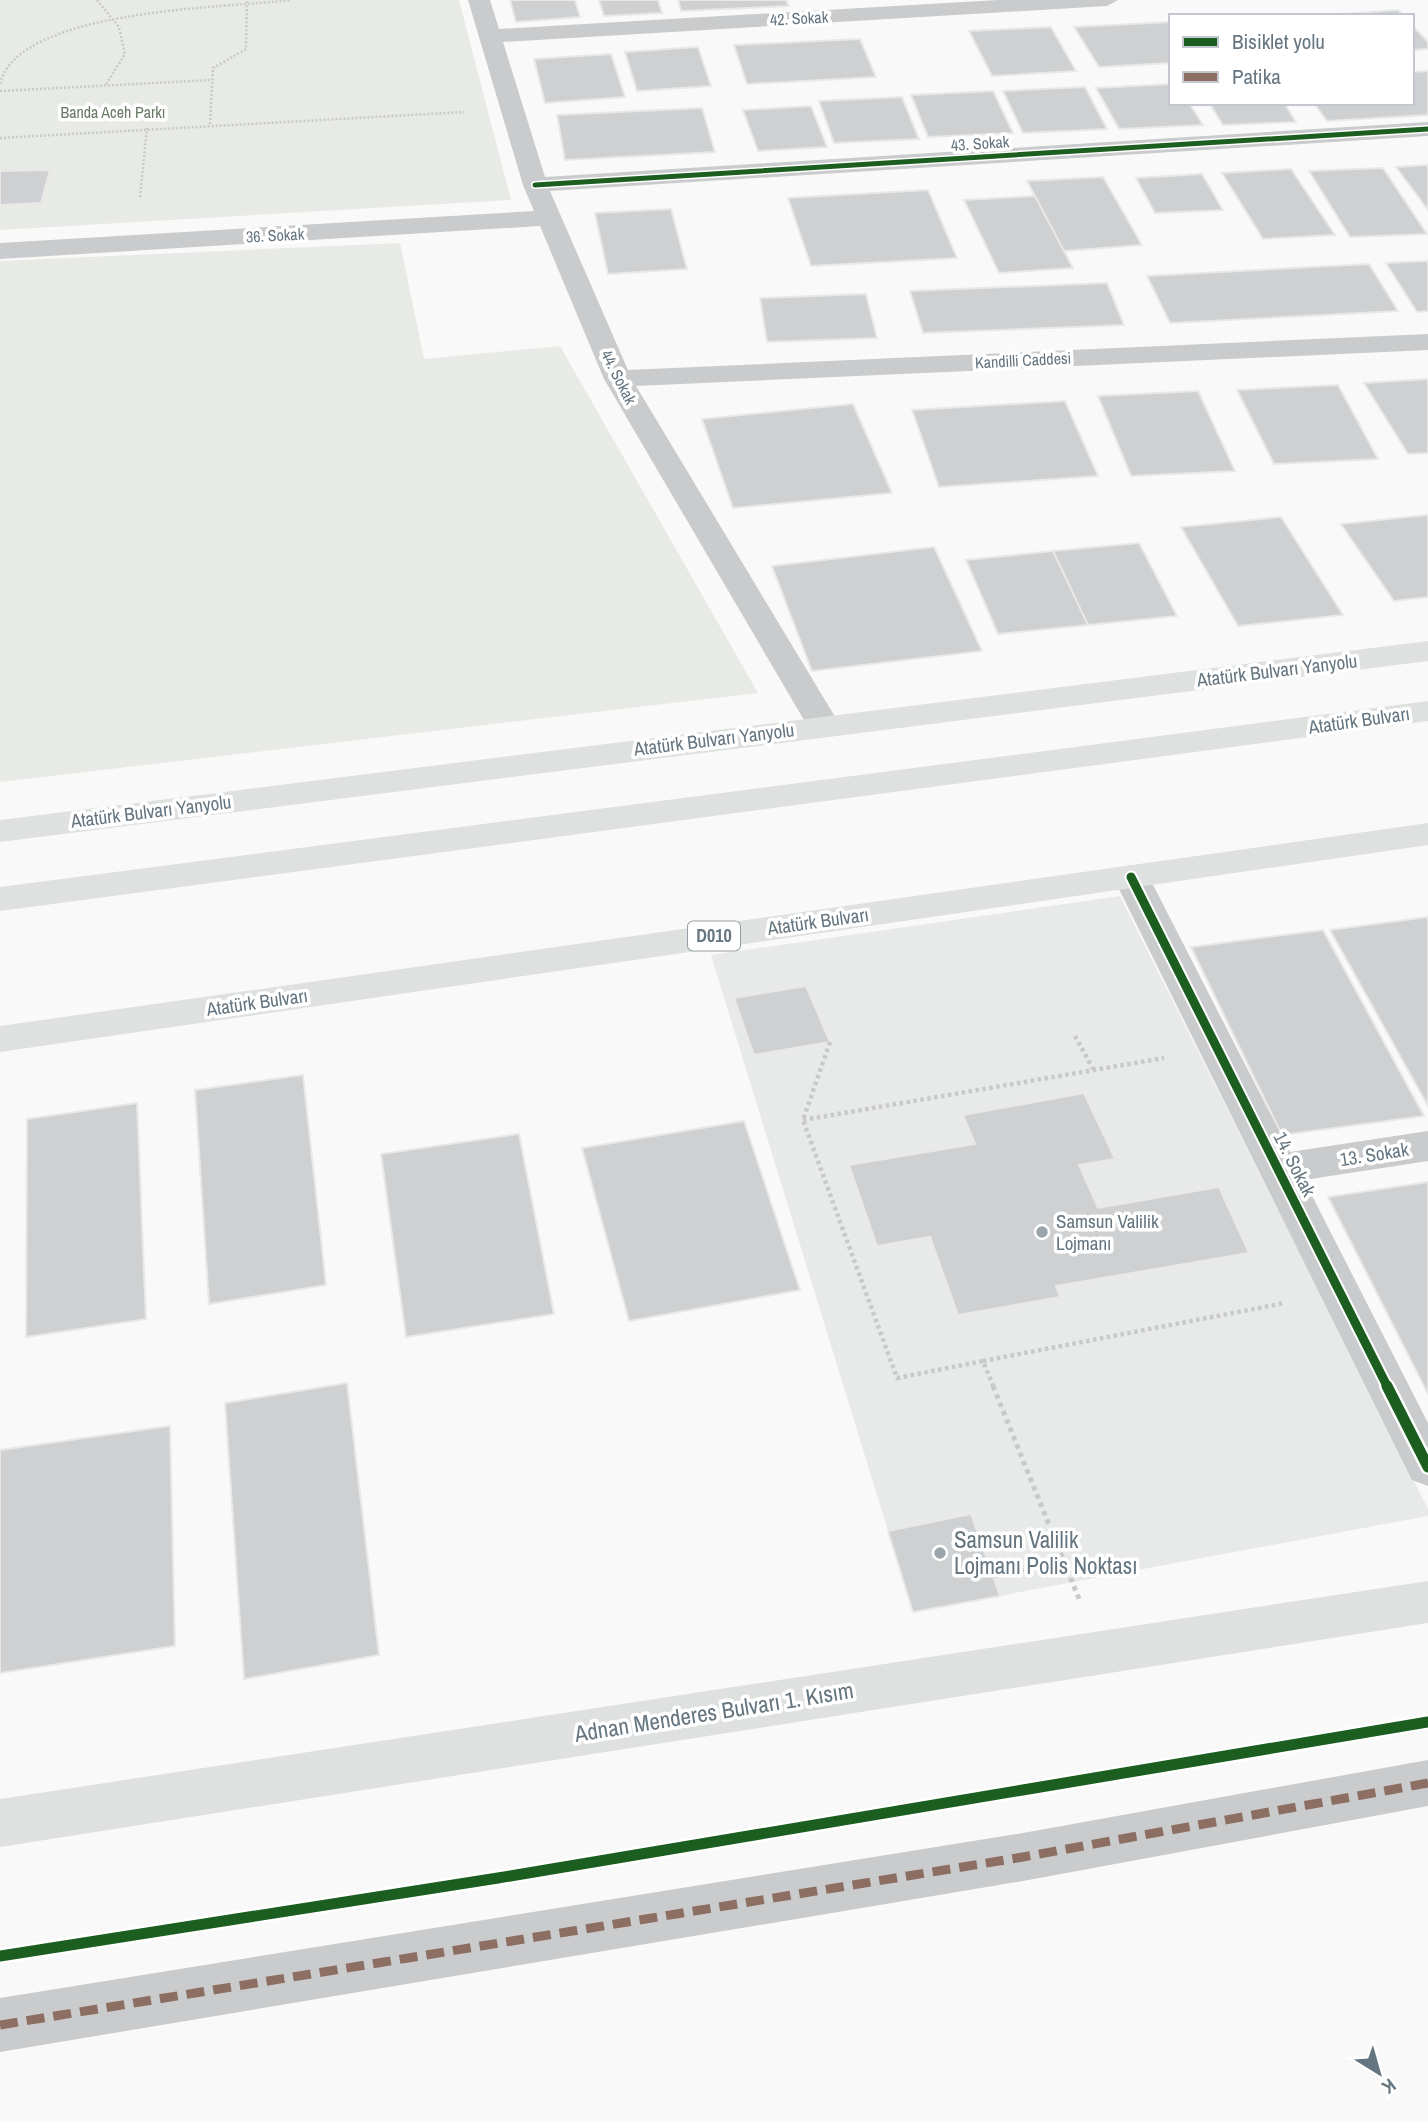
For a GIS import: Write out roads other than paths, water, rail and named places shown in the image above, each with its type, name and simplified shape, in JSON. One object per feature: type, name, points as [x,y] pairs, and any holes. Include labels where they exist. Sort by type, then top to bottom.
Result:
[{"type":"main road","name":"Atatürk Bulvarı Yanyolu","points":[[0,831],[823,725],[1428,652]]},
{"type":"main road","name":"Atatürk Bulvarı","points":[[0,899],[1428,710]]},
{"type":"main road","name":"Atatürk Bulvarı","points":[[0,1040],[1428,834]]},
{"type":"main road","name":"Adnan Menderes Bulvarı 1. Kısım","points":[[0,1823],[1428,1602]]},
{"type":"street","name":"44. Sokak","points":[[479,0],[535,186],[618,379],[823,725]]},
{"type":"street","name":"42. Sokak","points":[[491,36],[1107,0]]},
{"type":"street","name":"43. Sokak","points":[[535,186],[1428,129]]},
{"type":"street","name":"36. Sokak","points":[[0,251],[549,218]]},
{"type":"street","name":"Kandilli Caddesi","points":[[618,379],[1428,342]]},
{"type":"street","name":"14. Sokak","points":[[1131,877],[1428,1467]]},
{"type":"street","name":"13. Sokak","points":[[1278,1169],[1428,1146]]},
{"type":"street","points":[[0,2025],[1023,1857],[1428,1783]]},
{"type":"place","name":"Samsun Valilik Lojmanı","points":[[1042,1232]]},
{"type":"place","name":"Samsun Valilik Lojmanı Polis Noktası","points":[[940,1553]]},
{"type":"park label","name":"Banda Aceh Parkı","points":[[113,112]]}]
